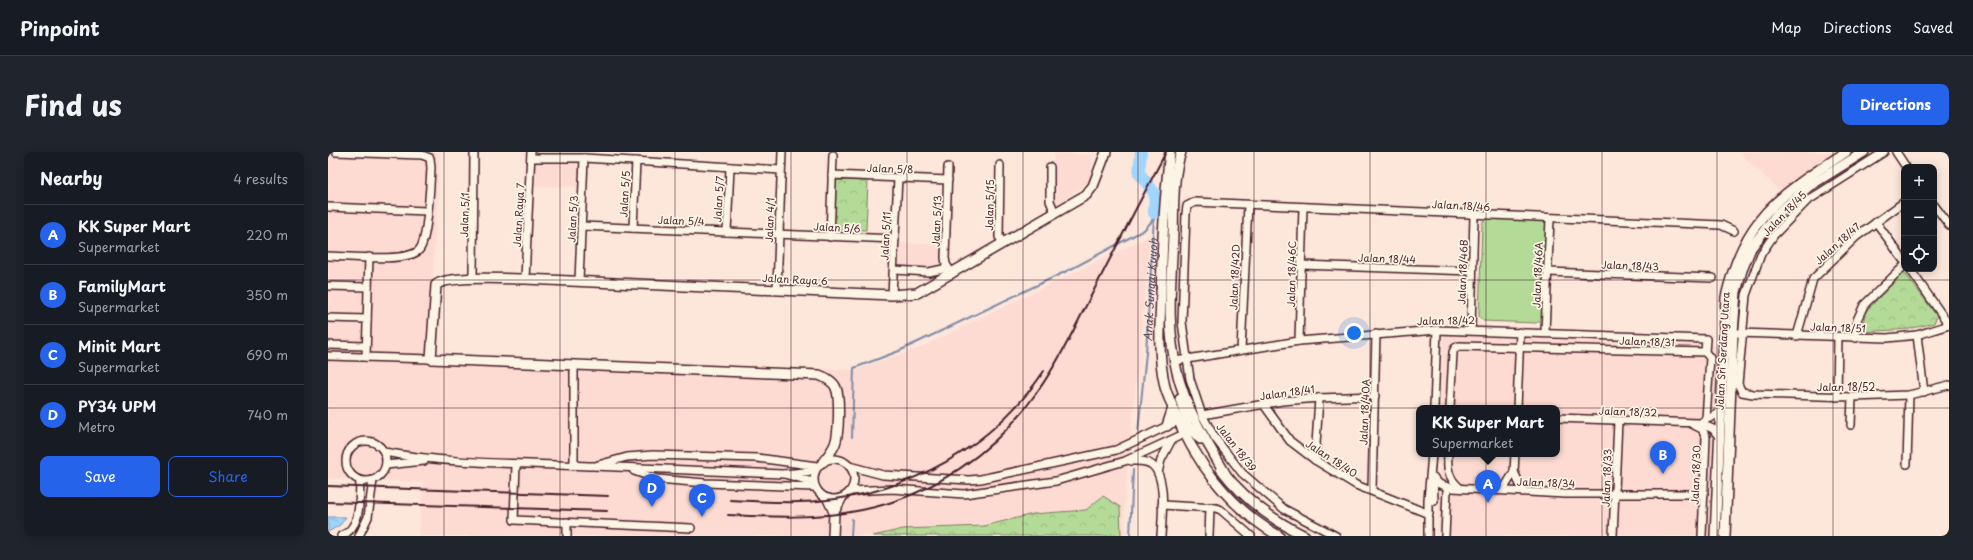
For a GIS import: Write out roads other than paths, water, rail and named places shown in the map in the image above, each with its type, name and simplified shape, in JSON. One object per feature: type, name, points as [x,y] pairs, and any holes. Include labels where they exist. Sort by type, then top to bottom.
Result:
[{"type":"street","points":[[328,256],[406,257],[414,254],[422,246],[425,239],[432,162],[427,156],[336,152]]},
{"type":"street","name":"Jalan 5/1","points":[[473,278],[474,152]]},
{"type":"street","name":"Jalan 4/1","points":[[777,289],[782,152]]},
{"type":"street","name":"Jalan Raya 6","points":[[431,359],[435,290],[436,285],[439,282],[473,278],[905,295],[923,291],[950,271],[1004,243],[1055,213],[1090,190],[1100,170],[1106,152]]},
{"type":"street","points":[[1170,152],[1166,180],[1160,346],[1164,383],[1173,408],[1187,430],[1185,436]]},
{"type":"street","points":[[1180,152],[1176,180],[1170,307],[1174,361],[1180,385],[1196,423],[1225,473]]},
{"type":"street","name":"Jalan Sri Serdang Utara","points":[[1715,536],[1720,413],[1733,333],[1726,297],[1730,278],[1747,236],[1760,218],[1776,201],[1804,179],[1846,152]]},
{"type":"street","name":"Jalan Sri Serdang Utara","points":[[1725,536],[1733,333],[1736,292],[1742,270],[1751,248],[1777,214],[1808,187],[1864,152]]},
{"type":"street","name":"Jalan 18/45","points":[[1742,392],[1738,384],[1733,333],[1761,254],[1774,235],[1807,201],[1884,152]]},
{"type":"street","points":[[1896,152],[1904,164]]},
{"type":"street","points":[[531,155],[781,170]]},
{"type":"street","name":"Jalan Raya 7","points":[[525,279],[531,155]]},
{"type":"street","points":[[830,237],[833,155]]},
{"type":"street","name":"Jalan 5/3","points":[[579,281],[584,158]]},
{"type":"street","name":"Jalan 5/5","points":[[633,228],[636,161]]},
{"type":"street","name":"Jalan 5/15","points":[[1000,165],[999,237],[1004,243]]},
{"type":"street","name":"Jalan 5/7","points":[[727,232],[730,167]]},
{"type":"street","name":"Jalan 5/13","points":[[948,167],[945,258],[950,271]]},
{"type":"street","points":[[1050,167],[1050,201],[1055,213]]},
{"type":"street","name":"Jalan 5/8","points":[[832,175],[948,180]]},
{"type":"street","name":"Jalan 5/11","points":[[892,294],[898,178]]},
{"type":"street","name":"Jalan 18/46","points":[[1187,206],[1195,202],[1550,219],[1721,225],[1734,231]]},
{"type":"street","name":"Jalan 18/47","points":[[1797,336],[1813,279],[1856,237],[1901,204]]},
{"type":"street","name":"Jalan 18/42D","points":[[1241,350],[1248,205]]},
{"type":"street","name":"Jalan 18/39","points":[[1187,206],[1182,322],[1190,379],[1202,415],[1215,438],[1242,473],[1284,509],[1336,536]]},
{"type":"street","points":[[328,207],[427,211]]},
{"type":"street","name":"Jalan 18/46C","points":[[1300,341],[1303,207]]},
{"type":"street","points":[[1937,209],[1949,226]]},
{"type":"street","name":"Jalan 18/46B","points":[[1471,330],[1474,215]]},
{"type":"street","name":"Jalan 18/46A","points":[[1545,332],[1550,219]]},
{"type":"street","points":[[1876,222],[1901,257]]},
{"type":"street","name":"Jalan 5/4","points":[[581,226],[779,234]]},
{"type":"street","name":"Jalan 5/6","points":[[779,234],[895,239]]},
{"type":"street","points":[[366,357],[369,257]]},
{"type":"street","name":"Jalan 18/44","points":[[1301,265],[1472,271]]},
{"type":"street","points":[[1856,338],[1857,320],[1864,305],[1901,269]]},
{"type":"street","points":[[894,270],[929,272],[950,271]]},
{"type":"street","name":"Jalan 18/43","points":[[1547,272],[1713,278]]},
{"type":"street","points":[[1912,272],[1949,325]]},
{"type":"street","points":[[328,286],[368,287]]},
{"type":"street","points":[[328,318],[367,319]]},
{"type":"street","name":"Jalan 18/51","points":[[1733,333],[1856,338],[1917,335],[1949,325]]},
{"type":"street","points":[[1434,405],[1437,330]]},
{"type":"street","name":"Jalan 18/42","points":[[1174,361],[1300,341],[1437,330],[1545,332],[1706,340],[1705,352]]},
{"type":"street","points":[[1517,405],[1520,332]]},
{"type":"street","name":"Jalan 18/40A","points":[[1372,490],[1376,334]]},
{"type":"street","points":[[1917,335],[1924,392]]},
{"type":"street","points":[[1837,397],[1838,337]]},
{"type":"street","points":[[328,345],[366,346]]},
{"type":"street","name":"Jalan 18/31","points":[[1450,405],[1455,348],[1459,346],[1705,352]]},
{"type":"street","points":[[1173,349],[1173,374],[1183,423],[1194,431],[1225,473],[1249,499],[1282,525],[1305,536]]},
{"type":"street","points":[[1705,352],[1710,358],[1706,419]]},
{"type":"street","points":[[328,356],[819,375],[836,386],[838,409],[836,442],[818,466],[814,484],[818,492],[828,499],[834,512],[834,536]]},
{"type":"street","points":[[574,366],[574,466]]},
{"type":"street","name":"Jalan 18/52","points":[[1742,392],[1753,394],[1852,397],[1909,394],[1924,392],[1949,385]]},
{"type":"street","points":[[1907,464],[1909,394]]},
{"type":"street","name":"Jalan 18/41","points":[[1202,415],[1282,401],[1375,396]]},
{"type":"street","points":[[1851,425],[1852,397]]},
{"type":"street","points":[[1315,460],[1319,398]]},
{"type":"street","name":"Jalan 18/40","points":[[1264,405],[1290,441],[1315,460],[1356,485],[1416,508],[1430,507]]},
{"type":"street","points":[[1167,426],[1173,408]]},
{"type":"street","points":[[1699,423],[1720,413]]},
{"type":"street","name":"Jalan 18/32","points":[[1560,418],[1699,423]]},
{"type":"street","name":"Jalan 18/33","points":[[1613,536],[1618,421]]},
{"type":"street","name":"Jalan 18/30","points":[[1690,422],[1702,429],[1706,437],[1702,536]]},
{"type":"street","points":[[612,468],[783,474],[818,466],[837,459],[849,466],[883,475],[969,480],[981,479],[1116,450],[1167,426],[1183,423]]},
{"type":"street","points":[[1699,423],[1713,429],[1719,437]]},
{"type":"street","points":[[834,512],[841,499],[851,491],[892,489],[964,494],[1056,481],[1125,461],[1185,436]]},
{"type":"street","points":[[1185,436],[1214,480],[1228,496],[1244,511],[1279,536]]},
{"type":"street","points":[[384,452],[386,465],[384,472],[374,480],[360,481],[354,478],[346,468],[346,454],[355,444],[366,441],[376,444],[384,452],[434,460],[516,466],[592,466],[639,472],[657,479],[705,483],[814,484]]},
{"type":"street","points":[[1158,473],[1161,460],[1171,441]]},
{"type":"street","points":[[592,466],[627,457],[653,455],[757,458],[818,466]]},
{"type":"street","points":[[1430,507],[1428,493],[1432,457]]},
{"type":"street","points":[[1445,536],[1453,488],[1453,482],[1448,472],[1448,457]]},
{"type":"street","points":[[1503,490],[1514,472],[1515,457]]},
{"type":"street","points":[[386,465],[434,460]]},
{"type":"street","points":[[1125,461],[1143,460],[1152,465],[1158,473],[1162,491],[1161,536]]},
{"type":"street","points":[[516,466],[514,520],[691,528]]},
{"type":"street","points":[[849,466],[854,478],[851,491]]},
{"type":"street","points":[[1428,536],[1434,478],[1431,466]]},
{"type":"street","points":[[1514,472],[1523,491]]},
{"type":"street","points":[[783,474],[814,484]]},
{"type":"street","points":[[1434,478],[1439,484],[1453,488]]},
{"type":"street","points":[[359,536],[368,517],[374,480]]},
{"type":"street","points":[[341,536],[347,533],[358,516],[360,481]]},
{"type":"street","points":[[1430,507],[1453,488]]},
{"type":"street","name":"Jalan 18/34","points":[[1453,488],[1616,494],[1704,494]]},
{"type":"street","points":[[1428,493],[1424,501],[1416,508],[1428,528]]},
{"type":"street","points":[[828,499],[841,499]]},
{"type":"street","points":[[1162,505],[1210,507],[1221,510],[1251,536]]},
{"type":"street","points":[[1209,536],[1210,507]]},
{"type":"street","points":[[566,536],[567,522]]},
{"type":"water","points":[[328,517],[346,517],[340,525],[328,532]]},
{"type":"waterway","name":"Anak Sungai Kuyoh","points":[[1141,152],[1139,173],[1155,194],[1154,213]]},
{"type":"waterway","points":[[852,437],[854,368],[899,351],[1075,267],[1144,230],[1152,221],[1154,213]]},
{"type":"waterway","name":"Anak Sungai Kuyoh","points":[[1138,432],[1146,353],[1154,216]]},
{"type":"waterway","name":"Anak Sungai Kuyoh","points":[[1130,536],[1133,470]]},
{"type":"waterway","points":[[851,536],[852,519]]},
{"type":"railway","points":[[728,515],[779,517],[812,516],[862,510],[913,494],[938,482],[983,452],[1021,413],[1053,367],[1166,152]]},
{"type":"railway","points":[[730,500],[785,502],[818,501],[852,496],[885,488],[916,477],[946,462],[974,444],[1000,423],[1023,398],[1044,371]]},
{"type":"railway","points":[[328,486],[608,496]]},
{"type":"railway","points":[[328,502],[607,511]]},
{"type":"place","name":"FamilyMart","points":[[1663,474]]},
{"type":"place","name":"KK Super Mart","points":[[1488,503]]},
{"type":"place","name":"PY34 UPM","points":[[652,507]]},
{"type":"place","name":"Minit Mart","points":[[702,517]]}]
